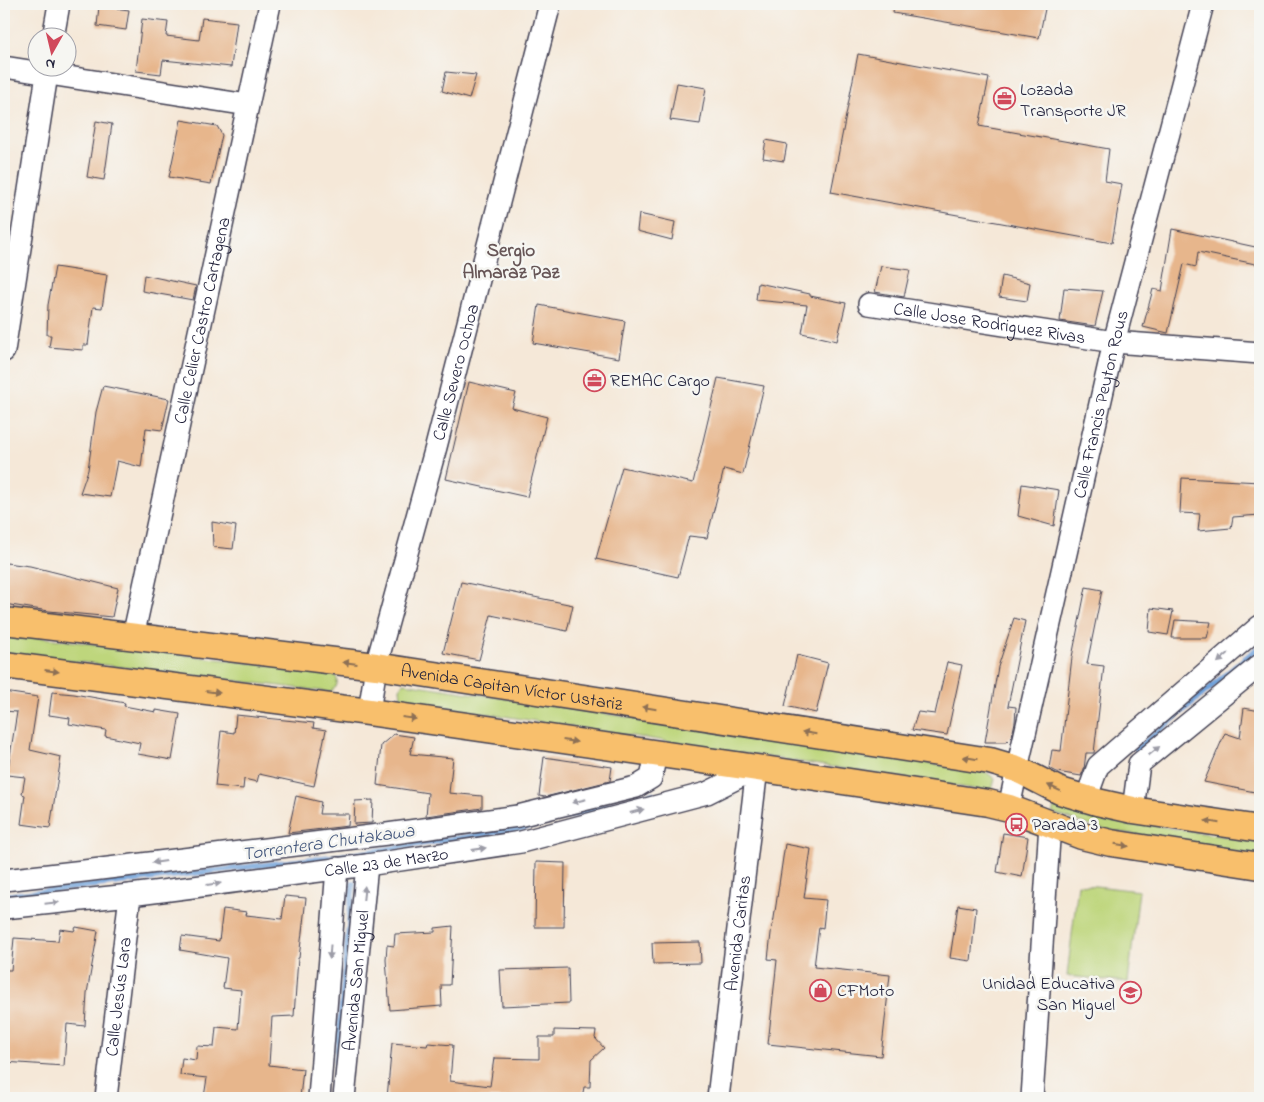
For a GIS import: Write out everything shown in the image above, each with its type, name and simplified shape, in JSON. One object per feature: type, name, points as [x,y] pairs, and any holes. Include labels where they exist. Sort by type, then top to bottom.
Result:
[{"type":"main road","name":"Avenida Capitan Víctor Ustariz","points":[[4,621],[376,666],[990,761],[1017,769],[1053,789],[1086,799],[1133,810],[1260,829]]},
{"type":"main road","points":[[4,665],[369,712],[988,803],[1009,808],[1082,836],[1121,845],[1260,866]]},
{"type":"street","points":[[55,28],[59,4]]},
{"type":"street","name":"Calle Celier Castro Cartagena","points":[[133,637],[270,4]]},
{"type":"street","name":"Calle Severo Ochoa","points":[[369,712],[376,666],[436,447],[550,4]]},
{"type":"street","name":"Calle Francis Peyton Rous","points":[[1009,808],[1114,342],[1202,4]]},
{"type":"street","points":[[4,67],[28,69]]},
{"type":"street","points":[[78,76],[248,105]]},
{"type":"street","points":[[4,351],[46,78]]},
{"type":"street","name":"Calle Jose Rodriguez Rivas","points":[[869,304],[1114,342],[1260,353]]},
{"type":"street","points":[[1086,799],[1098,766],[1260,626]]},
{"type":"street","points":[[1133,810],[1139,764],[1260,665]]},
{"type":"street","points":[[4,880],[84,872],[518,816],[636,787],[651,778],[656,754]]},
{"type":"street","name":"Calle 23 de Marzo","points":[[4,908],[130,895],[367,865],[521,842],[707,793],[757,768]]},
{"type":"street","name":"Avenida Caritas","points":[[718,1098],[757,768]]},
{"type":"street","points":[[1032,1098],[1050,824]]},
{"type":"street","name":"Avenida San Miguel","points":[[344,1098],[367,865]]},
{"type":"street","name":"Avenida San Miguel","points":[[319,1098],[337,868]]},
{"type":"street","name":"Calle Jesús Lara","points":[[106,1098],[130,895]]},
{"type":"green space","points":[[4,633],[332,673],[337,683],[336,687],[330,692],[4,653]]},
{"type":"green space","points":[[404,683],[986,772],[995,779],[992,790],[981,790],[406,701],[401,698],[400,688]]},
{"type":"green space","points":[[1057,801],[1138,823],[1260,842],[1260,856],[1097,828],[1052,813]]},
{"type":"green space","points":[[1078,884],[1139,891],[1128,982],[1067,976]]},
{"type":"building","points":[[894,4],[1046,4],[1039,38],[893,13]]},
{"type":"building","points":[[99,6],[129,10],[126,30],[97,26]]},
{"type":"building","points":[[202,18],[237,22],[231,67],[163,60],[161,74],[136,71],[142,19],[168,22],[166,36],[199,40]]},
{"type":"building","points":[[858,54],[989,78],[979,126],[1109,149],[1105,181],[1122,184],[1112,243],[831,192]]},
{"type":"building","points":[[446,72],[476,75],[469,99],[442,91]]},
{"type":"building","points":[[677,83],[706,88],[700,124],[670,120]]},
{"type":"building","points":[[181,120],[217,126],[222,135],[211,184],[169,177]]},
{"type":"building","points":[[96,121],[112,124],[104,180],[87,177]]},
{"type":"building","points":[[766,140],[787,144],[784,161],[763,158]]},
{"type":"building","points":[[639,214],[675,222],[672,240],[637,231]]},
{"type":"building","points":[[1172,229],[1260,248],[1260,265],[1198,252],[1196,267],[1184,264],[1168,333],[1143,327],[1153,289],[1162,291]]},
{"type":"building","points":[[881,266],[910,270],[904,297],[875,292]]},
{"type":"building","points":[[55,267],[107,275],[102,308],[93,307],[88,345],[83,345],[83,350],[49,347],[51,335],[47,335],[48,305]]},
{"type":"building","points":[[144,275],[196,286],[193,300],[142,291]]},
{"type":"building","points":[[1002,276],[1030,283],[1027,301],[999,297]]},
{"type":"building","points":[[758,283],[846,303],[837,341],[802,333],[807,305],[756,300]]},
{"type":"building","points":[[1064,288],[1103,291],[1095,326],[1060,321]]},
{"type":"building","points":[[539,305],[625,321],[619,358],[533,343]]},
{"type":"building","points":[[718,378],[764,386],[743,474],[724,469],[707,538],[689,536],[678,577],[596,559],[622,467],[693,483]]},
{"type":"building","points":[[469,382],[516,393],[512,408],[547,417],[527,497],[446,479]]},
{"type":"building","points":[[103,386],[169,399],[162,430],[146,428],[141,467],[117,461],[110,497],[80,493],[88,470],[96,412]]},
{"type":"building","points":[[1182,478],[1260,482],[1260,515],[1233,517],[1231,528],[1198,531],[1200,514],[1180,513]]},
{"type":"building","points":[[1022,484],[1059,490],[1054,526],[1018,516]]},
{"type":"building","points":[[212,522],[236,526],[233,549],[213,547]]},
{"type":"building","points":[[6,563],[30,566],[118,588],[112,617],[49,611],[4,604],[4,572]]},
{"type":"building","points":[[461,582],[573,605],[567,631],[491,615],[479,660],[443,653]]},
{"type":"building","points":[[1086,587],[1102,590],[1087,664],[1104,666],[1094,753],[1086,753],[1081,776],[1057,772],[1049,768],[1052,750],[1061,751],[1072,657]]},
{"type":"building","points":[[1151,608],[1173,611],[1168,635],[1149,632]]},
{"type":"building","points":[[1014,618],[1025,621],[1008,706],[1016,707],[1012,736],[1006,742],[985,742],[998,667]]},
{"type":"building","points":[[1175,620],[1211,622],[1207,638],[1172,638]]},
{"type":"building","points":[[797,655],[828,663],[816,713],[785,706]]},
{"type":"building","points":[[947,662],[962,665],[947,735],[912,730],[918,712],[935,714]]},
{"type":"building","points":[[4,692],[38,697],[30,750],[61,757],[50,828],[21,824],[25,795],[22,794],[25,777],[7,775],[17,712],[4,711]]},
{"type":"building","points":[[52,692],[125,703],[124,706],[156,712],[156,710],[180,714],[172,760],[138,754],[140,743],[105,736],[106,730],[69,724],[70,718],[49,715]]},
{"type":"building","points":[[1244,708],[1260,711],[1258,737],[1260,737],[1260,793],[1204,782],[1225,733],[1240,738]]},
{"type":"building","points":[[236,715],[314,723],[313,728],[326,730],[314,786],[259,774],[257,782],[244,779],[243,789],[215,786],[221,731],[234,733]]},
{"type":"building","points":[[394,734],[414,737],[410,754],[453,758],[449,793],[482,796],[482,808],[426,816],[428,793],[377,785],[381,745]]},
{"type":"building","points":[[544,757],[612,767],[610,781],[545,797],[539,796]]},
{"type":"building","points":[[296,796],[321,802],[319,814],[349,814],[348,826],[288,833]]},
{"type":"building","points":[[373,800],[372,823],[354,824],[355,801]]},
{"type":"building","points":[[1003,833],[1028,837],[1022,877],[997,872]]},
{"type":"building","points":[[785,844],[811,849],[804,898],[826,900],[823,928],[819,927],[814,967],[890,975],[881,1056],[768,1044],[777,960],[768,959]]},
{"type":"building","points":[[536,862],[565,863],[564,927],[535,927]]},
{"type":"building","points":[[285,896],[306,898],[298,958],[294,1016],[272,1017],[269,1065],[303,1069],[300,1098],[204,1097],[207,1078],[180,1075],[182,1058],[196,1060],[197,1046],[214,1047],[216,1027],[238,1029],[241,990],[223,988],[227,958],[180,950],[182,936],[219,941],[223,909],[247,912],[246,915],[282,919]]},
{"type":"building","points":[[958,905],[976,908],[971,961],[950,958]]},
{"type":"building","points":[[453,926],[450,985],[441,985],[442,1006],[390,1010],[386,960],[387,945],[394,946],[395,934],[435,932],[435,928]]},
{"type":"building","points":[[76,927],[98,931],[87,993],[85,1026],[67,1024],[64,1066],[4,1062],[4,970],[11,970],[14,938],[58,941],[60,929],[74,931]]},
{"type":"building","points":[[700,942],[701,963],[653,964],[652,943]]},
{"type":"building","points":[[568,968],[569,1003],[502,1006],[500,970]]},
{"type":"building","points":[[554,1030],[596,1031],[595,1038],[604,1048],[591,1060],[590,1087],[584,1087],[582,1098],[387,1098],[392,1043],[427,1046],[428,1043],[453,1045],[450,1081],[490,1086],[494,1058],[539,1059],[539,1037],[554,1037]]},
{"type":"waterway","name":"Torrentera Chutakawa","points":[[1137,749],[1260,646]]},
{"type":"waterway","name":"Torrentera Chutakawa","points":[[4,896],[356,854],[523,828],[653,794]]},
{"type":"waterway","points":[[333,1098],[353,883]]},
{"type":"place","name":"Lozada Transporte JR","points":[[1004,99]]},
{"type":"place","name":"REMAC Cargo","points":[[594,380]]},
{"type":"place","name":"Parada 3","points":[[1016,824]]},
{"type":"place","name":"CFMoto","points":[[821,990]]},
{"type":"place","name":"Unidad Educativa San Miguel","points":[[1131,993]]},
{"type":"district","name":"Sergio Almaraz Paz","points":[[511,260]]}]
